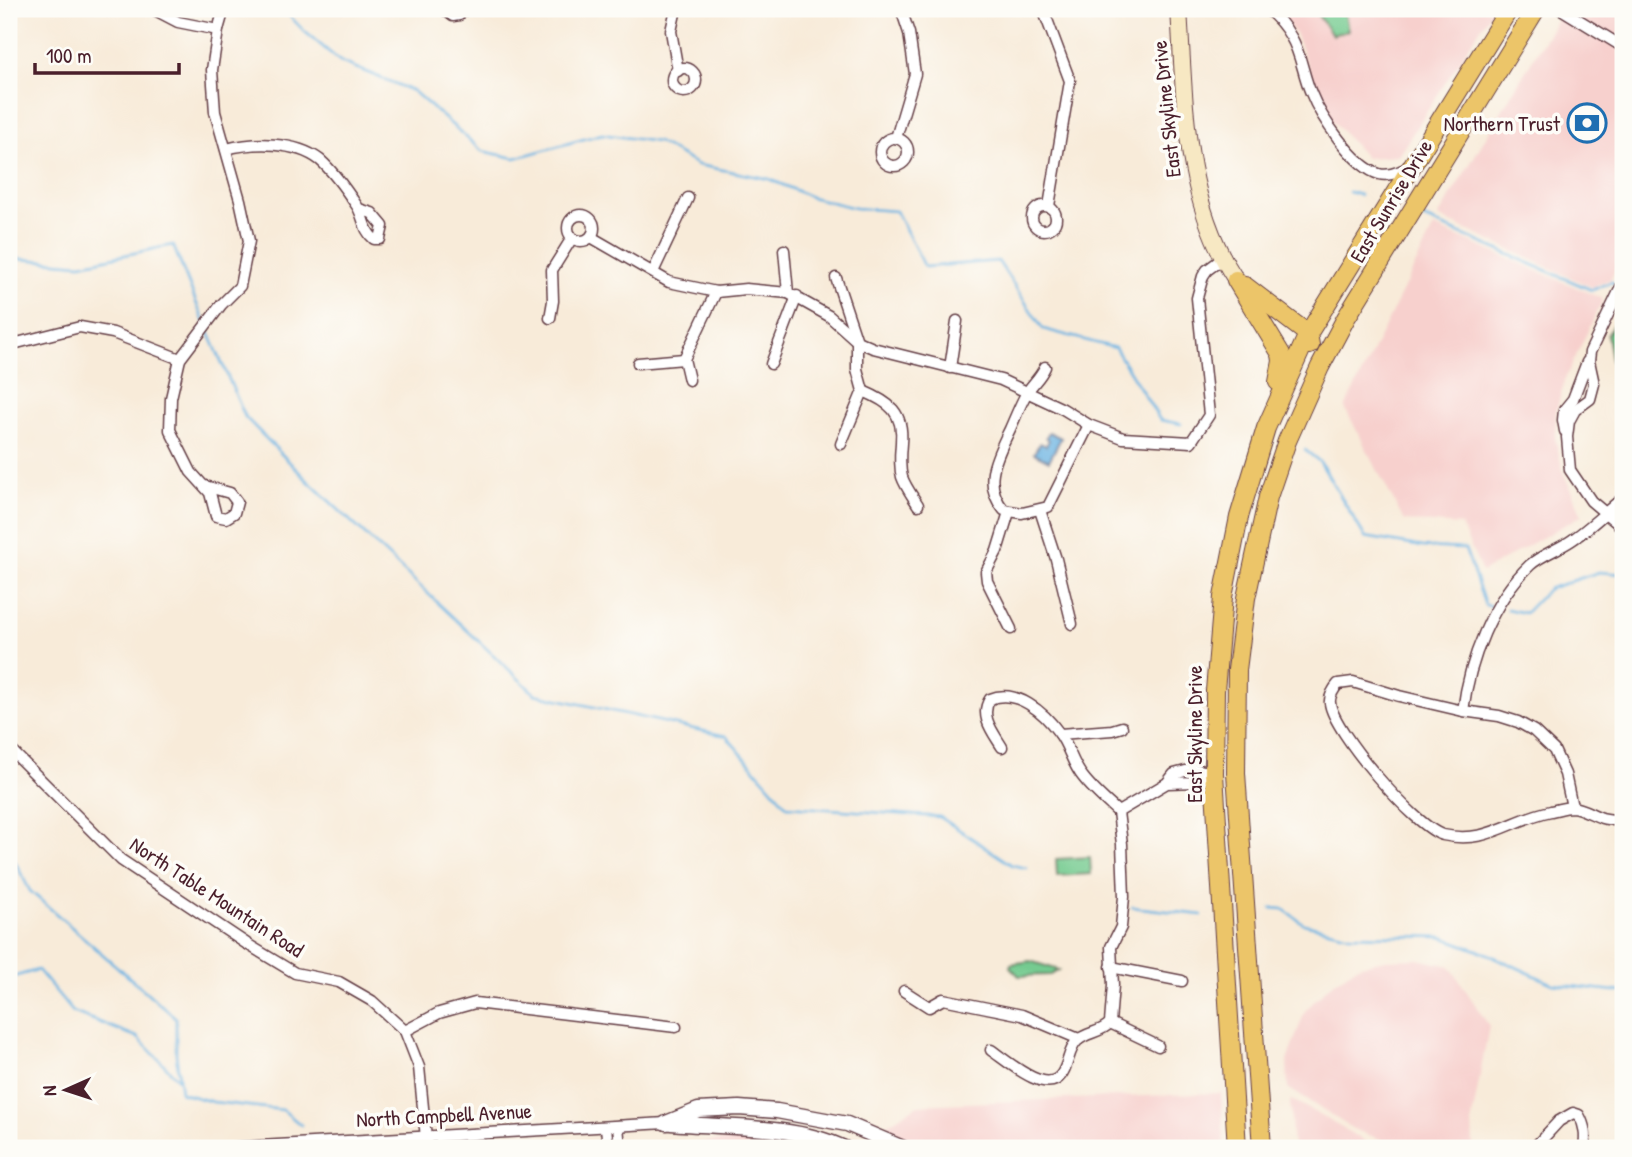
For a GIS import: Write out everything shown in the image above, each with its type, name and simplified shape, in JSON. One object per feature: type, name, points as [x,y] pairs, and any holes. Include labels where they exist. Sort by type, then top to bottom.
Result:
[{"type":"main road","name":"East Skyline Drive","points":[[1179,9],[1187,127],[1195,182],[1207,225],[1222,259],[1236,280]]},
{"type":"main road","name":"East Sunrise Drive","points":[[1308,334],[1509,9]]},
{"type":"main road","name":"East Sunrise Drive","points":[[1331,346],[1536,9]]},
{"type":"main road","points":[[1236,280],[1308,334],[1311,352],[1310,390]]},
{"type":"main road","points":[[1236,280],[1281,354],[1271,417]]},
{"type":"main road","points":[[1321,313],[1324,340],[1331,346]]},
{"type":"main road","name":"East Skyline Drive","points":[[1237,1148],[1214,773],[1214,691],[1223,597],[1239,517],[1258,451],[1308,334]]},
{"type":"main road","name":"East Skyline Drive","points":[[1262,1148],[1236,773],[1237,670],[1254,557],[1268,497],[1282,454],[1331,346]]},
{"type":"main road","points":[[1222,905],[1235,939],[1243,1063],[1247,1079],[1258,1091]]},
{"type":"street","points":[[153,9],[178,22],[218,30]]},
{"type":"street","points":[[205,486],[191,472],[170,430],[171,398],[180,359],[221,305],[240,286],[249,241],[215,112],[212,69],[224,9]]},
{"type":"street","points":[[444,9],[453,16],[459,15],[464,9]]},
{"type":"street","points":[[676,9],[671,31],[678,71]]},
{"type":"street","points":[[896,138],[915,74],[909,33],[901,9]]},
{"type":"street","points":[[1043,9],[1070,81],[1049,206]]},
{"type":"street","points":[[1267,9],[1278,18],[1293,38],[1311,93],[1348,152],[1378,174],[1393,174],[1412,166]]},
{"type":"street","points":[[1561,9],[1623,47]]},
{"type":"street","points":[[226,149],[276,145],[306,153],[319,159],[359,209]]},
{"type":"street","points":[[653,272],[688,198]]},
{"type":"street","points":[[580,215],[592,220],[595,229],[591,237],[584,242],[572,239],[568,230],[569,222],[580,215]]},
{"type":"street","points":[[591,237],[669,282],[716,292],[755,289],[792,294],[829,316],[857,341],[873,348],[1001,380],[1063,409],[1089,425],[1124,438],[1171,442],[1191,442],[1209,415],[1197,298],[1203,276],[1222,259]]},
{"type":"street","points":[[550,318],[553,301],[552,270],[572,239]]},
{"type":"street","points":[[771,364],[792,294],[784,250]]},
{"type":"street","points":[[836,278],[857,341],[857,369],[863,391],[841,444]]},
{"type":"street","points":[[1623,283],[1590,352],[1573,399],[1564,410],[1563,420],[1570,470],[1591,501],[1623,528]]},
{"type":"street","points":[[689,380],[684,359],[716,292]]},
{"type":"street","points":[[950,368],[957,321]]},
{"type":"street","points":[[9,345],[80,327],[113,333],[180,359]]},
{"type":"street","points":[[1567,437],[1569,421],[1575,410],[1590,399],[1594,384],[1589,361],[1590,352]]},
{"type":"street","points":[[638,363],[684,359]]},
{"type":"street","points":[[1045,367],[1027,392],[993,463],[991,478],[998,503],[1009,512],[1022,513],[1048,507],[1089,425]]},
{"type":"street","points":[[863,391],[886,400],[897,414],[902,434],[902,477],[918,505]]},
{"type":"street","points":[[1463,711],[1474,657],[1494,615],[1514,584],[1531,564],[1573,540],[1618,502]]},
{"type":"street","points":[[1040,510],[1056,559],[1072,624]]},
{"type":"street","points":[[1009,512],[997,551],[986,572],[987,581],[1011,629]]},
{"type":"street","points":[[1572,807],[1560,762],[1546,741],[1518,722],[1399,696],[1353,681],[1338,684],[1331,689],[1330,705],[1347,738],[1411,815],[1440,834],[1472,838],[1502,830],[1532,815],[1572,807],[1604,819],[1623,821]]},
{"type":"street","points":[[904,991],[929,1007],[943,999],[1022,1015],[1079,1039],[1097,1033],[1110,1023],[1113,985],[1111,947],[1121,927],[1124,897],[1118,812],[1081,776],[1060,734],[1041,714],[1020,698],[1000,695],[990,699],[985,712],[985,719],[1002,747]]},
{"type":"street","points":[[1060,734],[1122,727]]},
{"type":"street","name":"North Table Mountain Road","points":[[9,748],[121,860],[295,973],[339,982],[372,1001],[405,1031],[419,1067],[426,1143]]},
{"type":"street","points":[[1118,812],[1167,783],[1198,782],[1214,773],[1236,773]]},
{"type":"street","points":[[1111,967],[1182,981]]},
{"type":"street","points":[[405,1031],[439,1013],[475,1003],[676,1027]]},
{"type":"street","points":[[1110,1023],[1158,1046]]},
{"type":"street","points":[[991,1050],[1031,1077],[1043,1082],[1054,1082],[1061,1076],[1079,1039]]},
{"type":"street","name":"North Campbell Avenue","points":[[666,1123],[698,1110],[739,1108],[777,1111],[847,1124],[903,1148]]},
{"type":"street","points":[[1534,1148],[1559,1121],[1573,1113],[1579,1115],[1583,1122],[1586,1132],[1584,1148]]},
{"type":"street","name":"North Campbell Avenue","points":[[224,1148],[426,1143],[666,1123],[758,1128],[793,1133],[844,1148]]},
{"type":"street","points":[[606,1126],[608,1148]]},
{"type":"street","points":[[618,1126],[620,1148]]},
{"type":"shaded area","points":[[1274,9],[1493,9],[1398,156],[1366,158],[1325,112],[1296,35],[1281,14]]},
{"type":"shaded area","points":[[1563,9],[1623,9],[1623,252],[1611,279],[1592,287],[1438,217]]},
{"type":"shaded area","points":[[1434,227],[1603,299],[1565,379],[1556,412],[1555,437],[1563,472],[1582,515],[1482,572],[1461,525],[1404,521],[1345,408]]},
{"type":"shaded area","points":[[1418,959],[1450,966],[1489,1026],[1472,1119],[1473,1148],[1389,1148],[1382,1140],[1353,1129],[1288,1088],[1287,1061],[1305,1011],[1329,986],[1360,965],[1386,960]]},
{"type":"shaded area","points":[[1221,1093],[1224,1148],[912,1148],[880,1129],[918,1105]]},
{"type":"shaded area","points":[[1290,1100],[1298,1103],[1377,1148],[1293,1148]]},
{"type":"shaded area","points":[[761,1137],[797,1141],[824,1148],[697,1148],[696,1143]]},
{"type":"green space","points":[[1344,9],[1348,30],[1332,35],[1315,11]]},
{"type":"green space","points":[[1623,309],[1623,383],[1613,370],[1607,335]]},
{"type":"green space","points":[[1090,857],[1091,874],[1057,876],[1056,859]]},
{"type":"green space","points":[[1030,961],[1059,970],[1051,975],[1019,976],[1010,967],[1011,964]]},
{"type":"water","points":[[1049,432],[1061,438],[1049,461],[1034,453],[1040,443],[1046,446]]},
{"type":"waterway","points":[[283,9],[341,62],[413,91],[482,151],[515,158],[602,134],[657,142],[698,165],[769,179],[811,197],[855,208],[896,211],[925,267],[998,261],[1043,329],[1115,348],[1160,420],[1181,424]]},
{"type":"waterway","points":[[1349,192],[1360,195]]},
{"type":"waterway","points":[[1416,215],[1592,290],[1614,283]]},
{"type":"waterway","points":[[9,258],[81,264],[173,245],[204,322]]},
{"type":"waterway","points":[[207,328],[245,417],[309,482],[535,694],[726,736],[787,806],[940,817],[1012,865],[1026,868]]},
{"type":"waterway","points":[[1305,450],[1320,462],[1365,537],[1423,547],[1465,549],[1485,605],[1491,606]]},
{"type":"waterway","points":[[1507,609],[1525,613],[1548,589],[1599,572],[1623,574]]},
{"type":"waterway","points":[[9,850],[30,891],[176,1018],[176,1054],[181,1093],[213,1102],[283,1110],[301,1125]]},
{"type":"waterway","points":[[1132,907],[1202,915]]},
{"type":"waterway","points":[[1271,908],[1283,909],[1304,924],[1350,935],[1442,937],[1488,954],[1553,984],[1623,992]]},
{"type":"waterway","points":[[9,978],[38,970],[73,1012],[137,1037],[179,1080]]},
{"type":"place","name":"Northern Trust","points":[[1587,123]]}]
